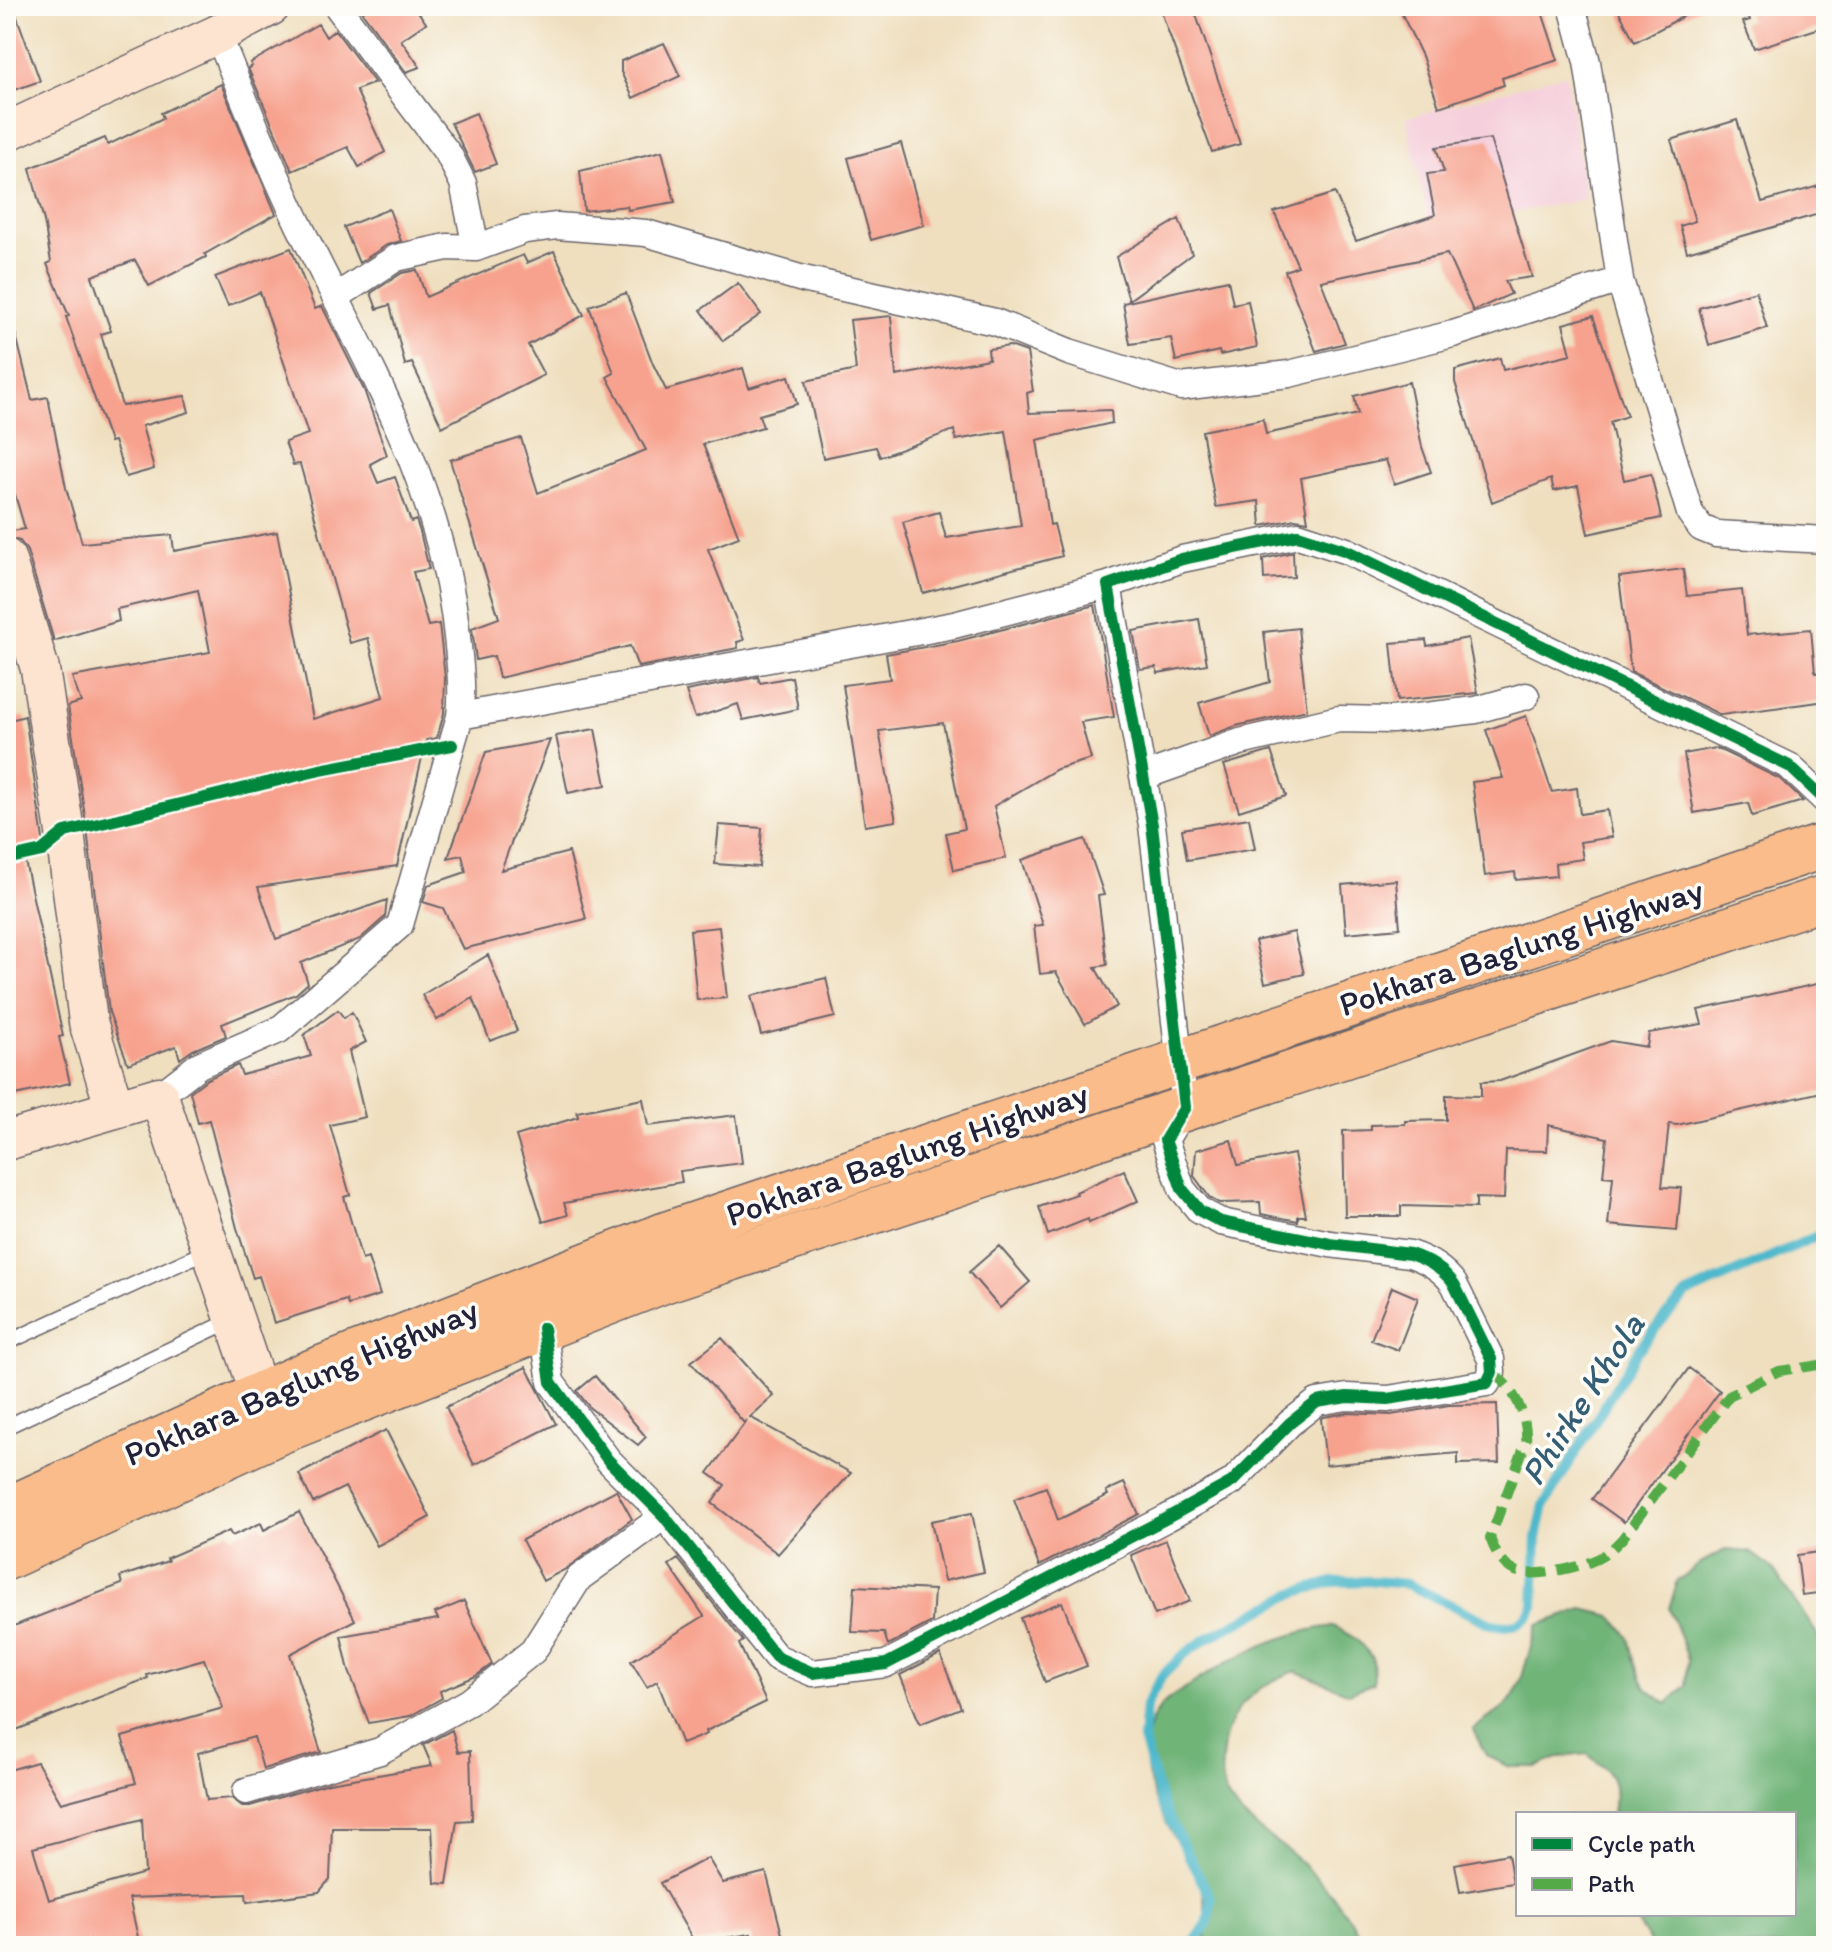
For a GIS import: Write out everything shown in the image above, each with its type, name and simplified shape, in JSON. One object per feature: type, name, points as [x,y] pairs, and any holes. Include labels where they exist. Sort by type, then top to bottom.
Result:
[{"type":"highway","name":"Pokhara Baglung Highway","points":[[6,1510],[260,1395],[669,1233],[1826,845]]},
{"type":"highway","name":"Pokhara Baglung Highway","points":[[6,1558],[279,1432],[666,1280],[1826,897]]},
{"type":"street","points":[[6,132],[216,20],[271,6]]},
{"type":"street","points":[[337,6],[449,155],[463,183],[476,248]]},
{"type":"street","points":[[1572,6],[1587,62],[1620,280],[1690,513],[1701,528],[1716,534],[1826,540]]},
{"type":"street","points":[[6,1141],[159,1096],[199,1065],[279,1030],[400,925],[460,716],[462,693],[452,590],[423,485],[403,435],[260,139],[216,20]]},
{"type":"street","points":[[337,296],[396,258],[447,247],[476,248],[525,230],[557,226],[646,233],[803,279],[995,322],[1069,352],[1181,387],[1304,371],[1453,334],[1620,280]]},
{"type":"street","points":[[460,716],[954,625],[1108,585],[1182,559],[1298,535],[1347,551],[1789,766],[1826,801]]},
{"type":"street","points":[[6,558],[40,669],[65,832],[88,1022],[115,1109]]},
{"type":"street","points":[[543,1328],[551,1382],[608,1460],[664,1516],[776,1657],[813,1673],[886,1664],[1076,1567],[1232,1482],[1290,1423],[1317,1402],[1347,1397],[1388,1399],[1487,1383],[1492,1372],[1491,1359],[1460,1297],[1446,1273],[1423,1258],[1330,1244],[1221,1222],[1200,1211],[1182,1189],[1165,1140],[1185,1107],[1144,776],[1108,585]]},
{"type":"street","points":[[1144,776],[1240,742],[1339,719],[1392,720],[1476,710],[1526,696]]},
{"type":"street","points":[[159,1096],[260,1395]]},
{"type":"street","points":[[246,1791],[380,1751],[469,1702],[533,1651],[579,1578],[664,1516]]},
{"type":"lane","points":[[6,1343],[211,1249]]},
{"type":"lane","points":[[6,1427],[235,1319]]},
{"type":"shaded area","points":[[1566,74],[1586,199],[1430,228],[1406,118]]},
{"type":"green space","points":[[1725,1550],[1750,1552],[1772,1568],[1826,1647],[1826,1946],[1653,1946],[1636,1916],[1796,1916],[1796,1812],[1613,1812],[1615,1793],[1612,1779],[1587,1754],[1560,1757],[1536,1767],[1509,1767],[1486,1755],[1473,1730],[1506,1705],[1514,1695],[1538,1625],[1583,1609],[1612,1616],[1629,1637],[1635,1664],[1645,1687],[1667,1704],[1686,1686],[1688,1659],[1669,1608],[1678,1581],[1702,1562]]},
{"type":"green space","points":[[1334,1626],[1356,1639],[1373,1658],[1374,1683],[1349,1693],[1296,1671],[1268,1683],[1246,1700],[1231,1722],[1223,1751],[1222,1778],[1231,1802],[1254,1826],[1312,1873],[1350,1919],[1365,1946],[1205,1946],[1205,1908],[1199,1879],[1160,1809],[1148,1774],[1147,1738],[1152,1721],[1170,1698],[1229,1661],[1298,1633]]},
{"type":"building","points":[[6,6],[13,6],[40,81],[6,93]]},
{"type":"building","points":[[370,6],[414,6],[426,23],[401,40],[420,67],[406,72],[362,12]]},
{"type":"building","points":[[1159,6],[1193,6],[1240,144],[1212,152]]},
{"type":"building","points":[[1398,6],[1540,6],[1558,60],[1502,78],[1504,85],[1439,107],[1422,56]]},
{"type":"building","points":[[1616,6],[1703,6],[1635,42]]},
{"type":"building","points":[[1745,6],[1826,6],[1826,26],[1754,49],[1743,22],[1750,20]]},
{"type":"building","points":[[318,24],[326,37],[335,30],[375,83],[356,90],[385,152],[359,167],[348,147],[292,171],[248,68],[252,66],[250,63]]},
{"type":"building","points":[[664,43],[680,76],[633,98],[621,72],[621,61]]},
{"type":"building","points":[[221,84],[276,214],[205,254],[206,257],[149,286],[135,260],[92,276],[111,331],[101,334],[122,406],[185,396],[189,412],[142,426],[154,469],[126,477],[114,441],[110,442],[66,317],[69,316],[47,264],[51,262],[44,221],[30,168],[105,138],[108,145],[163,118],[161,113]]},
{"type":"building","points":[[476,113],[496,164],[475,172],[451,123]]},
{"type":"building","points":[[1737,120],[1762,202],[1826,184],[1826,212],[1687,252],[1680,226],[1695,221],[1671,140]]},
{"type":"building","points":[[1490,139],[1532,277],[1505,281],[1511,294],[1473,311],[1447,254],[1321,281],[1345,343],[1316,351],[1285,271],[1298,266],[1274,212],[1335,193],[1356,241],[1435,215],[1427,174],[1444,172],[1436,147]]},
{"type":"building","points":[[901,143],[924,225],[871,240],[848,158]]},
{"type":"building","points":[[662,151],[675,202],[628,210],[627,206],[584,211],[580,171]]},
{"type":"building","points":[[389,209],[401,241],[387,245],[359,263],[344,227]]},
{"type":"building","points":[[1179,219],[1192,254],[1129,300],[1116,257]]},
{"type":"building","points":[[291,248],[315,309],[322,306],[364,390],[387,455],[370,464],[378,483],[395,477],[411,522],[416,520],[420,532],[429,569],[413,572],[428,626],[439,624],[445,678],[444,713],[437,738],[426,740],[397,866],[258,887],[276,939],[387,900],[385,917],[360,939],[301,963],[308,983],[296,994],[222,1024],[226,1036],[180,1059],[176,1046],[128,1064],[109,1012],[87,829],[68,706],[81,702],[72,677],[210,652],[198,590],[117,609],[119,621],[54,641],[27,551],[20,541],[6,537],[6,532],[25,529],[6,464],[6,336],[16,335],[32,400],[48,397],[66,488],[82,543],[172,535],[174,551],[277,532],[313,719],[383,697],[368,638],[350,643],[300,464],[293,465],[285,442],[308,434],[260,292],[228,306],[215,277]]},
{"type":"building","points":[[554,251],[584,315],[528,345],[544,375],[442,427],[412,363],[405,365],[390,305],[377,309],[371,293],[402,273],[417,270],[426,297],[523,255],[527,263]]},
{"type":"building","points":[[1228,280],[1233,304],[1248,301],[1257,347],[1220,355],[1219,351],[1176,361],[1171,338],[1130,344],[1123,303]]},
{"type":"building","points":[[738,283],[761,314],[723,341],[701,310]]},
{"type":"building","points":[[1756,291],[1767,328],[1709,345],[1699,308]]},
{"type":"building","points":[[626,293],[666,390],[743,368],[749,388],[789,376],[797,404],[759,415],[763,427],[703,444],[739,537],[708,549],[744,640],[737,642],[738,648],[638,667],[630,646],[499,678],[494,656],[476,660],[472,628],[499,618],[450,460],[521,438],[538,493],[646,450],[607,377],[614,373],[589,306]]},
{"type":"building","points":[[891,316],[896,376],[989,359],[988,349],[1010,346],[1027,352],[1033,391],[1027,393],[1029,413],[1111,410],[1112,423],[1037,440],[1050,525],[1054,524],[1062,556],[923,593],[903,522],[939,512],[946,538],[1021,526],[1006,431],[956,440],[954,430],[880,457],[876,447],[823,458],[806,381],[856,370],[850,320]]},
{"type":"building","points":[[1593,316],[1627,416],[1610,422],[1624,480],[1651,474],[1661,518],[1588,534],[1578,486],[1554,491],[1551,479],[1492,502],[1455,382],[1455,370],[1500,358],[1503,370],[1571,354],[1563,324]]},
{"type":"building","points":[[1409,382],[1422,447],[1431,472],[1394,484],[1386,460],[1301,478],[1308,521],[1295,519],[1261,526],[1259,501],[1216,507],[1202,431],[1263,419],[1266,434],[1358,414],[1354,396]]},
{"type":"building","points":[[1293,552],[1294,577],[1264,579],[1263,559]]},
{"type":"building","points":[[1683,569],[1687,596],[1742,590],[1747,635],[1811,629],[1815,673],[1826,671],[1826,701],[1721,715],[1631,672],[1619,577]]},
{"type":"building","points":[[1095,605],[1114,717],[1081,722],[1091,759],[1057,769],[994,806],[1006,858],[954,870],[946,833],[964,829],[943,723],[879,731],[896,821],[865,826],[843,685],[890,679],[886,654],[958,641]]},
{"type":"building","points":[[1199,619],[1207,664],[1158,673],[1156,667],[1140,669],[1133,631]]},
{"type":"building","points":[[1298,628],[1307,710],[1236,726],[1209,736],[1199,703],[1270,682],[1264,632]]},
{"type":"building","points":[[1468,638],[1478,693],[1397,701],[1391,643],[1426,640],[1427,646]]},
{"type":"building","points":[[758,677],[760,683],[792,677],[798,709],[743,720],[738,704],[695,718],[686,691]]},
{"type":"building","points":[[25,716],[44,846],[23,852],[63,1036],[59,1037],[70,1083],[6,1097],[6,721]]},
{"type":"building","points":[[1526,716],[1552,792],[1577,788],[1580,814],[1607,810],[1612,837],[1580,842],[1583,859],[1555,863],[1556,876],[1516,880],[1515,872],[1485,876],[1472,782],[1503,778],[1486,730]]},
{"type":"building","points":[[595,729],[606,785],[568,793],[556,736]]},
{"type":"building","points":[[550,740],[501,870],[569,852],[586,919],[463,949],[443,908],[423,902],[428,885],[466,872],[462,855],[448,858],[486,752]]},
{"type":"building","points":[[1716,748],[1780,779],[1803,801],[1752,816],[1748,803],[1694,813],[1684,754]]},
{"type":"building","points":[[1271,751],[1286,796],[1239,811],[1224,765]]},
{"type":"building","points":[[1249,818],[1255,849],[1187,860],[1182,829]]},
{"type":"building","points":[[719,825],[762,828],[759,867],[715,864]]},
{"type":"building","points":[[1085,839],[1104,895],[1098,896],[1107,965],[1095,967],[1117,1006],[1085,1024],[1056,972],[1040,974],[1034,926],[1043,925],[1022,860]]},
{"type":"building","points":[[1396,880],[1400,928],[1346,933],[1342,885]]},
{"type":"building","points":[[719,927],[727,998],[697,1000],[690,930]]},
{"type":"building","points":[[1294,932],[1304,974],[1265,983],[1255,941]]},
{"type":"building","points":[[488,955],[517,1031],[490,1041],[473,998],[437,1020],[422,995]]},
{"type":"building","points":[[826,978],[835,1017],[761,1035],[751,996]]},
{"type":"building","points":[[1826,982],[1826,1091],[1677,1125],[1669,1124],[1662,1187],[1681,1188],[1677,1231],[1608,1225],[1613,1177],[1603,1176],[1607,1138],[1548,1125],[1547,1151],[1506,1150],[1504,1199],[1476,1198],[1476,1208],[1401,1206],[1401,1216],[1345,1216],[1343,1131],[1371,1130],[1371,1125],[1405,1124],[1405,1121],[1446,1120],[1446,1095],[1481,1096],[1481,1082],[1500,1081],[1611,1041],[1647,1047],[1649,1033],[1702,1024],[1698,1010]]},
{"type":"building","points":[[338,1010],[344,1018],[352,1012],[366,1042],[349,1051],[365,1117],[330,1125],[350,1195],[344,1197],[362,1260],[368,1258],[380,1295],[348,1305],[346,1300],[274,1323],[259,1276],[253,1278],[209,1120],[198,1123],[190,1092],[207,1079],[238,1065],[242,1075],[311,1056],[304,1035]]},
{"type":"building","points":[[643,1099],[648,1126],[736,1115],[742,1163],[680,1171],[682,1182],[564,1203],[568,1215],[543,1222],[516,1136],[578,1117],[577,1112]]},
{"type":"building","points":[[1231,1140],[1238,1165],[1294,1154],[1306,1216],[1298,1216],[1298,1221],[1261,1214],[1260,1202],[1219,1203],[1210,1198],[1194,1176],[1196,1150]]},
{"type":"building","points":[[1124,1170],[1138,1201],[1089,1223],[1088,1219],[1048,1235],[1039,1207],[1077,1194]]},
{"type":"building","points":[[999,1246],[1030,1282],[1000,1308],[969,1272]]},
{"type":"building","points":[[1392,1287],[1418,1298],[1398,1350],[1371,1340]]},
{"type":"building","points":[[722,1338],[774,1396],[750,1417],[851,1473],[778,1554],[712,1503],[725,1485],[708,1473],[747,1420],[744,1423],[691,1362]]},
{"type":"building","points":[[526,1367],[556,1424],[474,1465],[446,1407]]},
{"type":"building","points":[[1689,1368],[1720,1391],[1624,1522],[1592,1499]]},
{"type":"building","points":[[595,1376],[646,1437],[638,1445],[590,1408],[577,1391]]},
{"type":"building","points":[[1497,1404],[1499,1463],[1458,1464],[1458,1453],[1326,1465],[1321,1419],[1324,1417],[1348,1413],[1391,1415],[1449,1405]]},
{"type":"building","points":[[386,1430],[430,1517],[377,1546],[345,1487],[313,1503],[299,1474]]},
{"type":"building","points":[[1124,1483],[1139,1514],[1039,1566],[1014,1499],[1046,1487],[1058,1520],[1108,1495],[1106,1491]]},
{"type":"building","points":[[616,1490],[632,1519],[566,1569],[543,1581],[522,1540]]},
{"type":"building","points":[[299,1512],[355,1620],[290,1654],[321,1752],[263,1769],[254,1737],[198,1753],[207,1800],[232,1798],[242,1806],[250,1806],[329,1783],[432,1766],[423,1745],[452,1730],[458,1752],[470,1751],[472,1820],[457,1821],[447,1884],[435,1883],[432,1828],[332,1828],[330,1879],[319,1892],[247,1902],[246,1894],[129,1898],[140,1946],[6,1946],[6,1771],[37,1762],[61,1803],[136,1783],[122,1737],[223,1708],[204,1659],[147,1675],[148,1678],[6,1734],[6,1629],[122,1584],[120,1577],[168,1561],[167,1558],[229,1531],[232,1536],[261,1523],[264,1530]],"holes":[[[142,1819],[145,1873],[49,1900],[33,1848]]]},
{"type":"building","points":[[972,1513],[984,1572],[944,1581],[931,1521]]},
{"type":"building","points":[[1166,1540],[1190,1601],[1155,1615],[1131,1555]]},
{"type":"building","points":[[1826,1551],[1826,1592],[1802,1595],[1797,1555]]},
{"type":"building","points":[[678,1559],[743,1641],[739,1644],[766,1702],[682,1744],[657,1681],[647,1687],[631,1661],[704,1616],[669,1565]]},
{"type":"building","points":[[855,1586],[934,1590],[932,1622],[888,1645],[884,1633],[852,1632]]},
{"type":"building","points":[[464,1601],[492,1664],[476,1676],[440,1691],[442,1698],[410,1716],[369,1723],[349,1671],[341,1636],[438,1619],[435,1613]]},
{"type":"building","points":[[1062,1602],[1087,1666],[1045,1682],[1020,1618]]},
{"type":"building","points":[[940,1654],[961,1708],[920,1724],[900,1675]]},
{"type":"building","points":[[1508,1854],[1513,1883],[1460,1892],[1455,1864]]},
{"type":"building","points":[[708,1858],[723,1883],[766,1872],[785,1946],[754,1946],[751,1934],[695,1943],[660,1883]]},
{"type":"waterway","name":"Phirke Khola","points":[[1192,1946],[1208,1922],[1211,1899],[1162,1804],[1143,1739],[1146,1705],[1161,1677],[1182,1656],[1206,1639],[1294,1593],[1332,1582],[1407,1584],[1491,1624],[1517,1624],[1528,1617],[1534,1606],[1537,1538],[1544,1505],[1639,1349],[1687,1294],[1826,1232]]},
{"type":"marked path","points":[[1492,1372],[1507,1386],[1518,1403],[1525,1422],[1526,1442],[1490,1538],[1507,1566],[1529,1573],[1554,1572],[1578,1566],[1600,1557],[1613,1547],[1729,1396],[1779,1371],[1826,1364]]},
{"type":"cycle path","points":[[543,1328],[551,1382],[608,1460],[664,1516],[776,1657],[813,1673],[886,1664],[1167,1518],[1232,1482],[1290,1423],[1317,1402],[1347,1397],[1388,1399],[1487,1383],[1492,1372],[1491,1359],[1454,1284],[1435,1266],[1410,1254],[1330,1244],[1221,1222],[1200,1211],[1182,1189],[1165,1140],[1185,1107],[1152,825],[1108,585],[1182,559],[1298,535],[1347,551],[1789,766],[1826,801]]},
{"type":"cycle path","points":[[6,859],[42,851],[65,832],[320,770],[452,745]]}]
